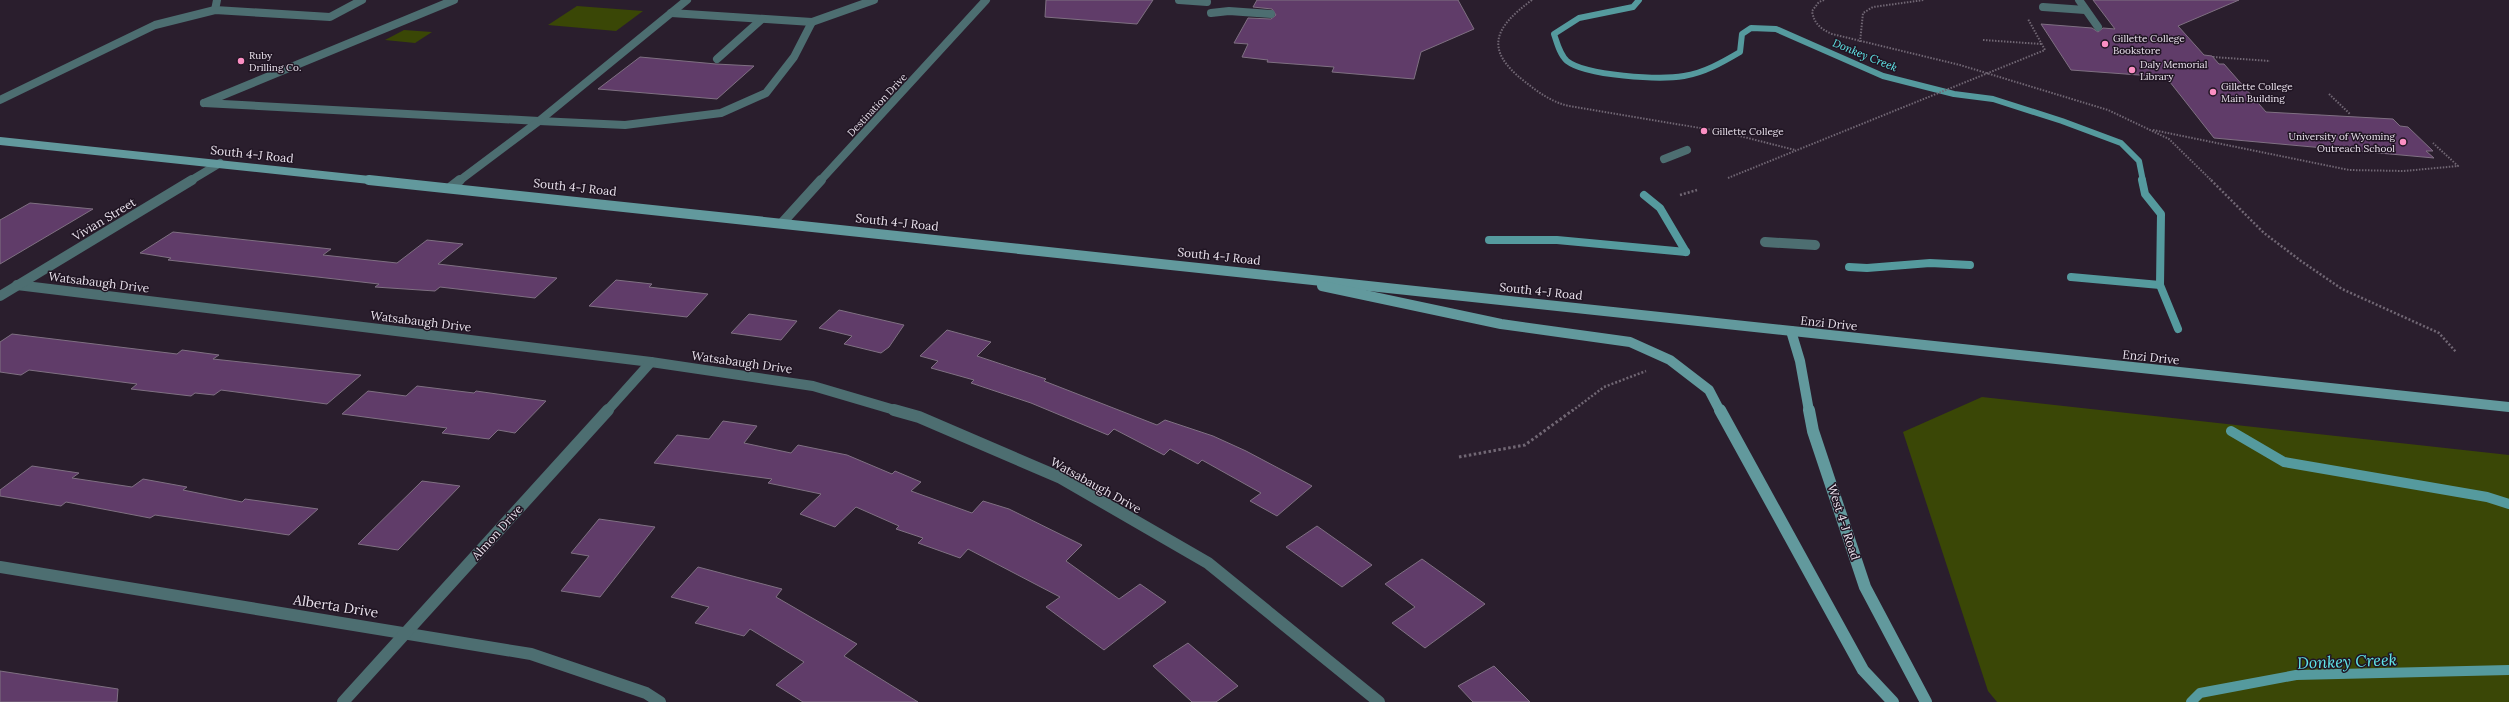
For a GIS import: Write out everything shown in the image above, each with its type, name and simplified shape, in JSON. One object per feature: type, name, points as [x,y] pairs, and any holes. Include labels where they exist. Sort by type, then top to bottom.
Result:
[{"type":"main road","name":"South 4-J Road","points":[[0,141],[451,187],[1267,274],[1791,332]]},
{"type":"main road","points":[[1267,274],[1501,324],[1630,342],[1670,360],[1709,390],[1863,670],[1893,702]]},
{"type":"main road","name":"Enzi Drive","points":[[1791,332],[2509,407]]},
{"type":"main road","name":"West 4-J Road","points":[[1791,332],[1800,361],[1813,431],[1865,587],[1926,702]]},
{"type":"street","points":[[215,10],[217,0]]},
{"type":"street","points":[[0,100],[155,25],[215,10],[330,17],[362,0]]},
{"type":"street","points":[[454,0],[204,103],[358,113],[625,125],[722,113],[766,93],[794,57],[812,22]]},
{"type":"street","points":[[451,187],[539,121],[688,0]]},
{"type":"street","points":[[671,13],[812,22],[857,3],[874,0]]},
{"type":"street","name":"Destination Drive","points":[[782,223],[986,0]]},
{"type":"street","points":[[1179,0],[1207,2]]},
{"type":"street","points":[[2079,0],[2098,27]]},
{"type":"street","points":[[2043,7],[2085,10]]},
{"type":"street","points":[[1211,13],[1229,11],[1271,14]]},
{"type":"street","points":[[716,59],[762,19]]},
{"type":"street","points":[[1664,159],[1687,150]]},
{"type":"street","name":"Vivian Street","points":[[0,296],[220,163]]},
{"type":"street","points":[[1765,242],[1814,245]]},
{"type":"street","name":"Watsabaugh Drive","points":[[17,285],[651,362],[813,386],[919,417],[1061,478],[1208,563],[1379,702]]},
{"type":"street","name":"Almon Drive","points":[[343,702],[651,362]]},
{"type":"street","name":"Alberta Drive","points":[[0,566],[406,632],[531,654],[646,693],[660,702]]},
{"type":"path","points":[[1532,0],[1510,18],[1500,32],[1496,44],[1498,56],[1506,66],[1552,100],[1651,122],[1749,136],[1796,150]]},
{"type":"path","points":[[1824,0],[1819,2],[1812,11],[1812,19],[1818,26],[1832,34],[1989,73],[2101,107],[2170,139],[2264,233],[2301,261],[2342,289],[2439,333],[2456,352]]},
{"type":"path","points":[[1860,42],[1863,13],[1872,7],[1924,0]]},
{"type":"path","points":[[1728,178],[2045,50],[2027,21],[2047,12],[2043,7]]},
{"type":"path","points":[[1983,40],[2041,44]]},
{"type":"path","points":[[2213,57],[2270,61]]},
{"type":"path","points":[[2330,94],[2350,114]]},
{"type":"path","points":[[2148,129],[2348,170],[2404,171],[2458,166],[2433,143]]},
{"type":"path","points":[[1680,195],[1697,190]]},
{"type":"path","points":[[1460,457],[1525,445],[1604,387],[1651,368]]},
{"type":"green space","points":[[577,6],[643,11],[616,31],[548,25]]},
{"type":"green space","points":[[404,30],[432,32],[415,43],[385,40]]},
{"type":"green space","points":[[1982,397],[2509,455],[2509,702],[1997,702],[1988,691],[1903,432]]},
{"type":"building","points":[[1046,0],[1153,0],[1137,24],[1045,17]]},
{"type":"building","points":[[1257,0],[1458,0],[1474,29],[1421,52],[1414,79],[1332,72],[1334,67],[1267,62],[1268,60],[1242,57],[1248,44],[1234,43],[1248,18],[1271,19],[1276,15],[1272,9],[1253,7]]},
{"type":"building","name":"Gillette College Main Building","points":[[2093,0],[2239,0],[2178,26],[2204,55],[2212,56],[2219,64],[2224,64],[2266,112],[2393,119],[2400,126],[2408,127],[2433,151],[2426,151],[2434,158],[2214,138],[2166,77],[2071,70],[2041,24],[2092,28],[2098,32],[2103,28],[2115,29]]},
{"type":"building","points":[[640,57],[754,66],[717,99],[598,89]]},
{"type":"building","points":[[30,203],[93,209],[0,264],[0,220]]},
{"type":"building","points":[[173,232],[331,249],[323,255],[397,263],[427,240],[463,244],[438,264],[557,278],[535,298],[440,287],[435,291],[375,287],[379,284],[168,260],[171,258],[140,253]]},
{"type":"building","points":[[616,280],[652,284],[649,287],[708,294],[687,317],[589,306]]},
{"type":"building","points":[[839,310],[904,325],[889,347],[881,353],[844,344],[852,336],[819,328]]},
{"type":"building","points":[[749,314],[797,321],[781,340],[731,333]]},
{"type":"building","points":[[947,330],[991,342],[977,356],[1046,379],[1044,381],[1157,425],[1165,420],[1213,436],[1246,451],[1312,486],[1277,516],[1250,501],[1261,493],[1202,460],[1198,464],[1170,449],[1164,455],[1114,429],[1108,435],[1031,403],[971,383],[974,380],[931,368],[938,361],[920,356]]},
{"type":"building","points":[[12,334],[177,354],[182,350],[219,355],[213,359],[361,375],[327,404],[221,390],[214,395],[195,393],[191,396],[131,389],[137,384],[29,370],[21,375],[0,372],[0,342]]},
{"type":"building","points":[[417,386],[474,393],[476,391],[546,401],[515,433],[498,430],[489,439],[442,433],[447,428],[342,414],[368,391],[406,396]]},
{"type":"building","points":[[723,421],[757,426],[744,443],[791,453],[798,445],[847,455],[892,474],[895,471],[921,482],[911,491],[972,513],[983,501],[1009,509],[1082,545],[1066,561],[1119,599],[1140,584],[1166,602],[1104,650],[1046,607],[1060,597],[968,549],[960,558],[918,543],[923,538],[896,529],[899,526],[856,507],[835,527],[800,514],[821,494],[768,483],[772,479],[654,463],[677,435],[709,439]]},
{"type":"building","points":[[32,466],[79,473],[72,478],[132,487],[143,479],[187,487],[183,490],[242,502],[245,499],[318,509],[289,535],[155,515],[150,518],[66,502],[61,506],[0,496],[0,490]]},
{"type":"building","points":[[422,481],[460,486],[398,550],[358,544]]},
{"type":"building","points":[[599,519],[655,527],[600,597],[561,591],[589,556],[571,553]]},
{"type":"building","points":[[1317,526],[1372,565],[1342,587],[1286,547]]},
{"type":"building","points":[[1422,559],[1485,604],[1425,648],[1392,623],[1415,607],[1385,584]]},
{"type":"building","points":[[698,567],[782,589],[776,597],[857,644],[844,656],[918,702],[803,702],[776,685],[804,662],[750,629],[744,636],[695,623],[709,607],[671,597]]},
{"type":"building","points":[[1188,643],[1238,686],[1216,702],[1192,702],[1153,666]]},
{"type":"building","points":[[1494,666],[1530,702],[1473,702],[1458,686]]},
{"type":"building","points":[[0,671],[118,689],[117,702],[0,702]]},
{"type":"waterway","name":"Donkey Creek","points":[[1639,0],[1633,7],[1579,18],[1554,34],[1562,56],[1576,66],[1624,76],[1684,76],[1706,70],[1740,52],[1742,34],[1751,28],[1776,29],[1883,76],[1954,94],[1993,99],[2062,121],[2121,143],[2139,161],[2143,181]]},
{"type":"waterway","name":"Donkey Creek","points":[[2142,180],[2145,194],[2161,214],[2160,285]]},
{"type":"waterway","points":[[1489,240],[1557,240],[1686,252],[1660,208],[1644,195]]},
{"type":"waterway","points":[[1849,267],[1867,268],[1930,263],[1970,265]]},
{"type":"waterway","points":[[2071,277],[2160,285]]},
{"type":"waterway","name":"Donkey Creek","points":[[2160,285],[2178,329]]},
{"type":"waterway","name":"Donkey Creek","points":[[2231,431],[2284,462],[2487,497],[2509,504]]},
{"type":"waterway","name":"Donkey Creek","points":[[2191,702],[2200,693],[2296,675],[2509,670]]},
{"type":"place","name":"Gillette College Bookstore","points":[[2105,44]]},
{"type":"place","name":"Ruby Drilling Co.","points":[[241,61]]},
{"type":"place","name":"Daly Memorial Library","points":[[2132,70]]},
{"type":"place","name":"Gillette College Main Building","points":[[2213,92]]},
{"type":"place","name":"Gillette College","points":[[1704,131]]},
{"type":"place","name":"University of Wyoming Outreach School","points":[[2403,142]]}]
